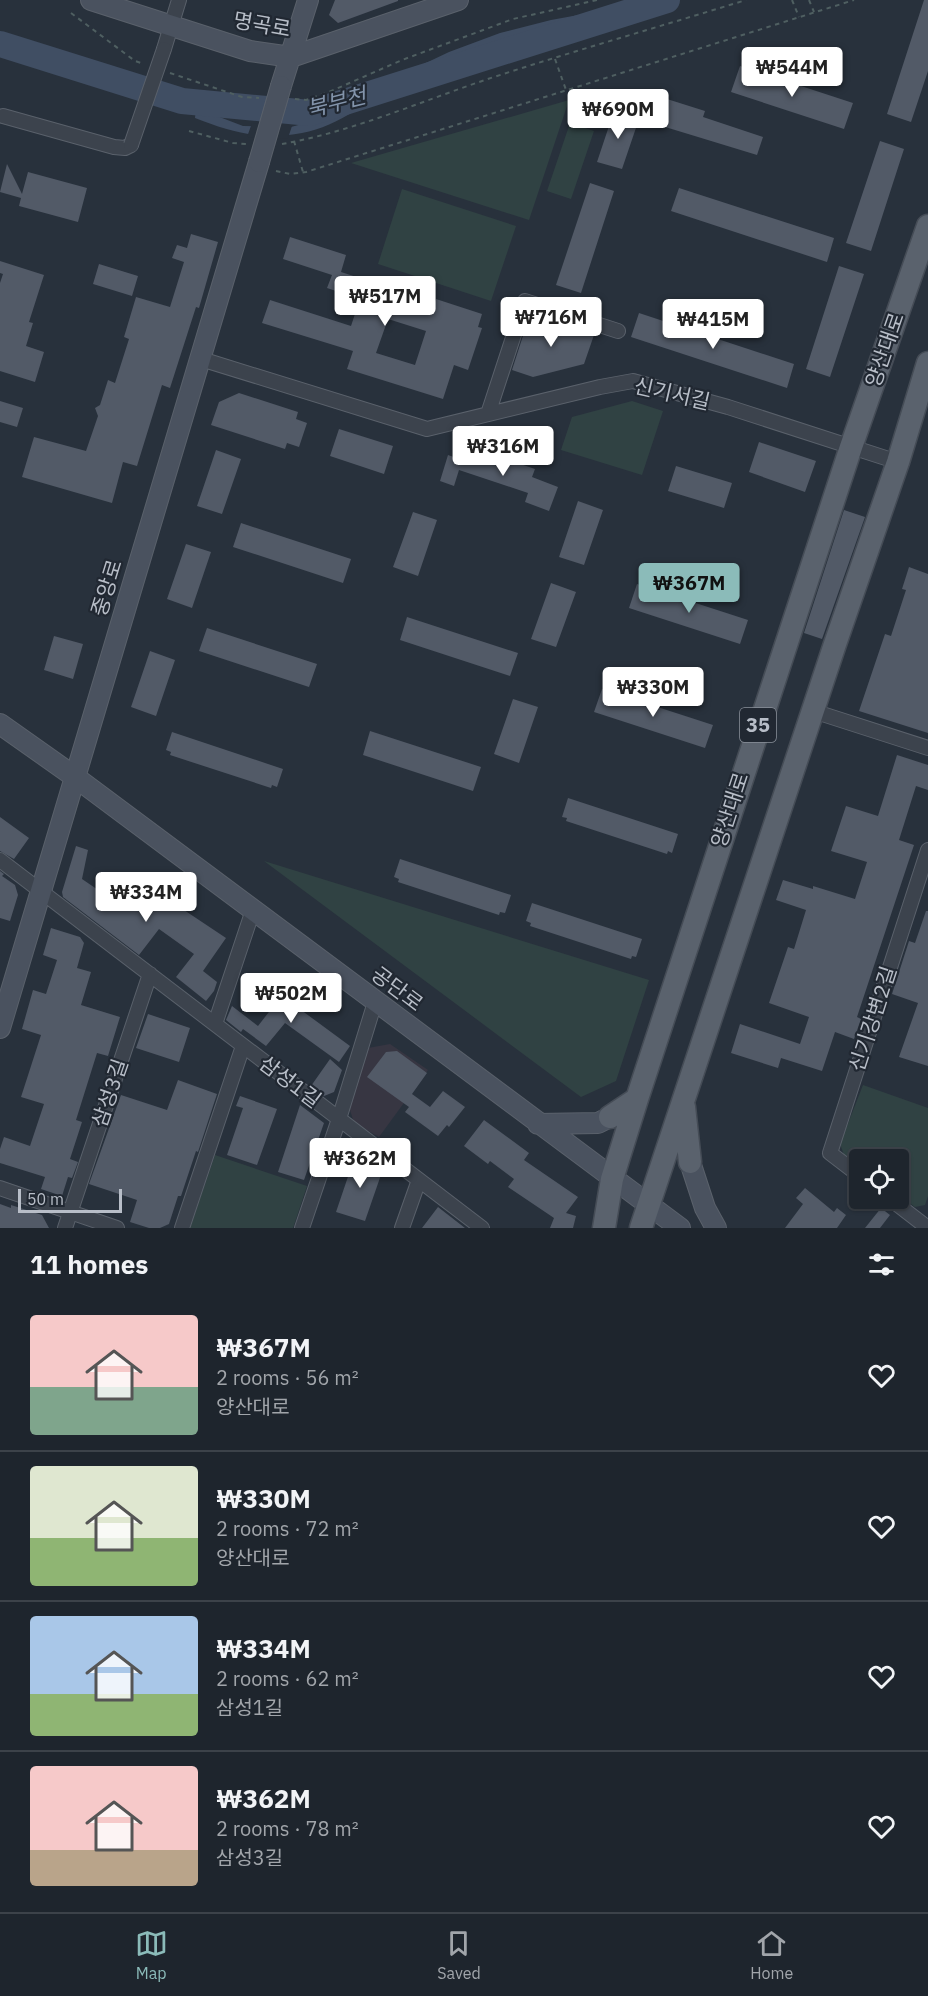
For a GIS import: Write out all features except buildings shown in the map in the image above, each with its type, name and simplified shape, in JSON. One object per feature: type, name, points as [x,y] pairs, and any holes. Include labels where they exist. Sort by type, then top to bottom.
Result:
[{"type":"main road","name":"양산대로","points":[[604,1228],[612,1179],[637,1099],[851,447],[928,226]]},
{"type":"main road","name":"35","points":[[641,1228],[898,462],[928,363]]},
{"type":"main road","points":[[610,1117],[637,1099]]},
{"type":"main road","points":[[684,1102],[690,1162]]},
{"type":"street","name":"명곡로","points":[[91,0],[250,51],[291,57],[456,0]]},
{"type":"street","points":[[1,118],[114,147],[125,148],[131,145],[178,0]]},
{"type":"street","points":[[291,57],[308,0]]},
{"type":"street","name":"중앙로","points":[[0,1028],[263,159],[281,86],[291,57]]},
{"type":"street","points":[[488,414],[525,301],[618,331]]},
{"type":"street","name":"신기서길","points":[[201,359],[420,429],[633,381],[717,404],[898,462]]},
{"type":"street","points":[[813,711],[928,748]]},
{"type":"street","name":"공단로","points":[[0,724],[75,777],[680,1228]]},
{"type":"street","name":"신기강변2길","points":[[849,1168],[830,1153],[928,850]]},
{"type":"street","name":"삼성1길","points":[[0,860],[482,1228]]},
{"type":"street","points":[[215,1024],[253,910]]},
{"type":"street","name":"삼성3길","points":[[65,1228],[150,974]]},
{"type":"street","points":[[302,1228],[375,1002]]},
{"type":"street","points":[[182,1228],[243,1046]]},
{"type":"street","points":[[538,1124],[597,1123],[610,1117]]},
{"type":"street","points":[[690,1162],[705,1208],[716,1228]]},
{"type":"street","points":[[402,1228],[419,1180]]},
{"type":"street","points":[[0,1188],[117,1228]]},
{"type":"street","points":[[904,1209],[927,1225]]},
{"type":"path","points":[[273,145],[314,138],[408,108],[493,77],[746,0]]},
{"type":"path","points":[[792,0],[799,16]]},
{"type":"path","points":[[809,0],[814,12]]},
{"type":"path","points":[[189,131],[233,143],[290,174],[303,172],[854,0]]},
{"type":"path","points":[[555,59],[566,90]]},
{"type":"path","points":[[294,141],[303,172]]},
{"type":"shaded area","points":[[569,100],[529,220],[351,163]]},
{"type":"shaded area","points":[[570,123],[594,131],[571,199],[547,191]]},
{"type":"shaded area","points":[[402,189],[516,226],[491,301],[378,264]]},
{"type":"shaded area","points":[[632,401],[663,411],[642,475],[561,450],[572,417]]},
{"type":"shaded area","points":[[264,861],[649,980],[616,1081],[581,1097]]},
{"type":"shaded area","points":[[390,1044],[428,1070],[379,1137],[354,1123],[350,1110],[351,1097],[368,1048]]},
{"type":"shaded area","points":[[863,1085],[928,1108],[928,1196],[925,1205],[915,1207],[909,1202],[909,1149],[849,1149],[849,1159],[844,1155],[840,1144]]},
{"type":"shaded area","points":[[215,1155],[307,1186],[293,1228],[190,1228]]},
{"type":"water","points":[[638,0],[661,0],[625,15],[494,50],[426,72],[391,89],[342,118],[302,133],[273,136],[247,134],[195,118],[196,108],[243,126],[291,127],[339,113],[358,101],[369,90],[449,52],[500,33],[551,20],[617,8]]},
{"type":"pier","points":[[252,123],[293,123],[288,138],[284,139],[247,137]]},
{"type":"waterway","name":"북부천","points":[[0,44],[182,101],[310,113],[667,0]]}]
